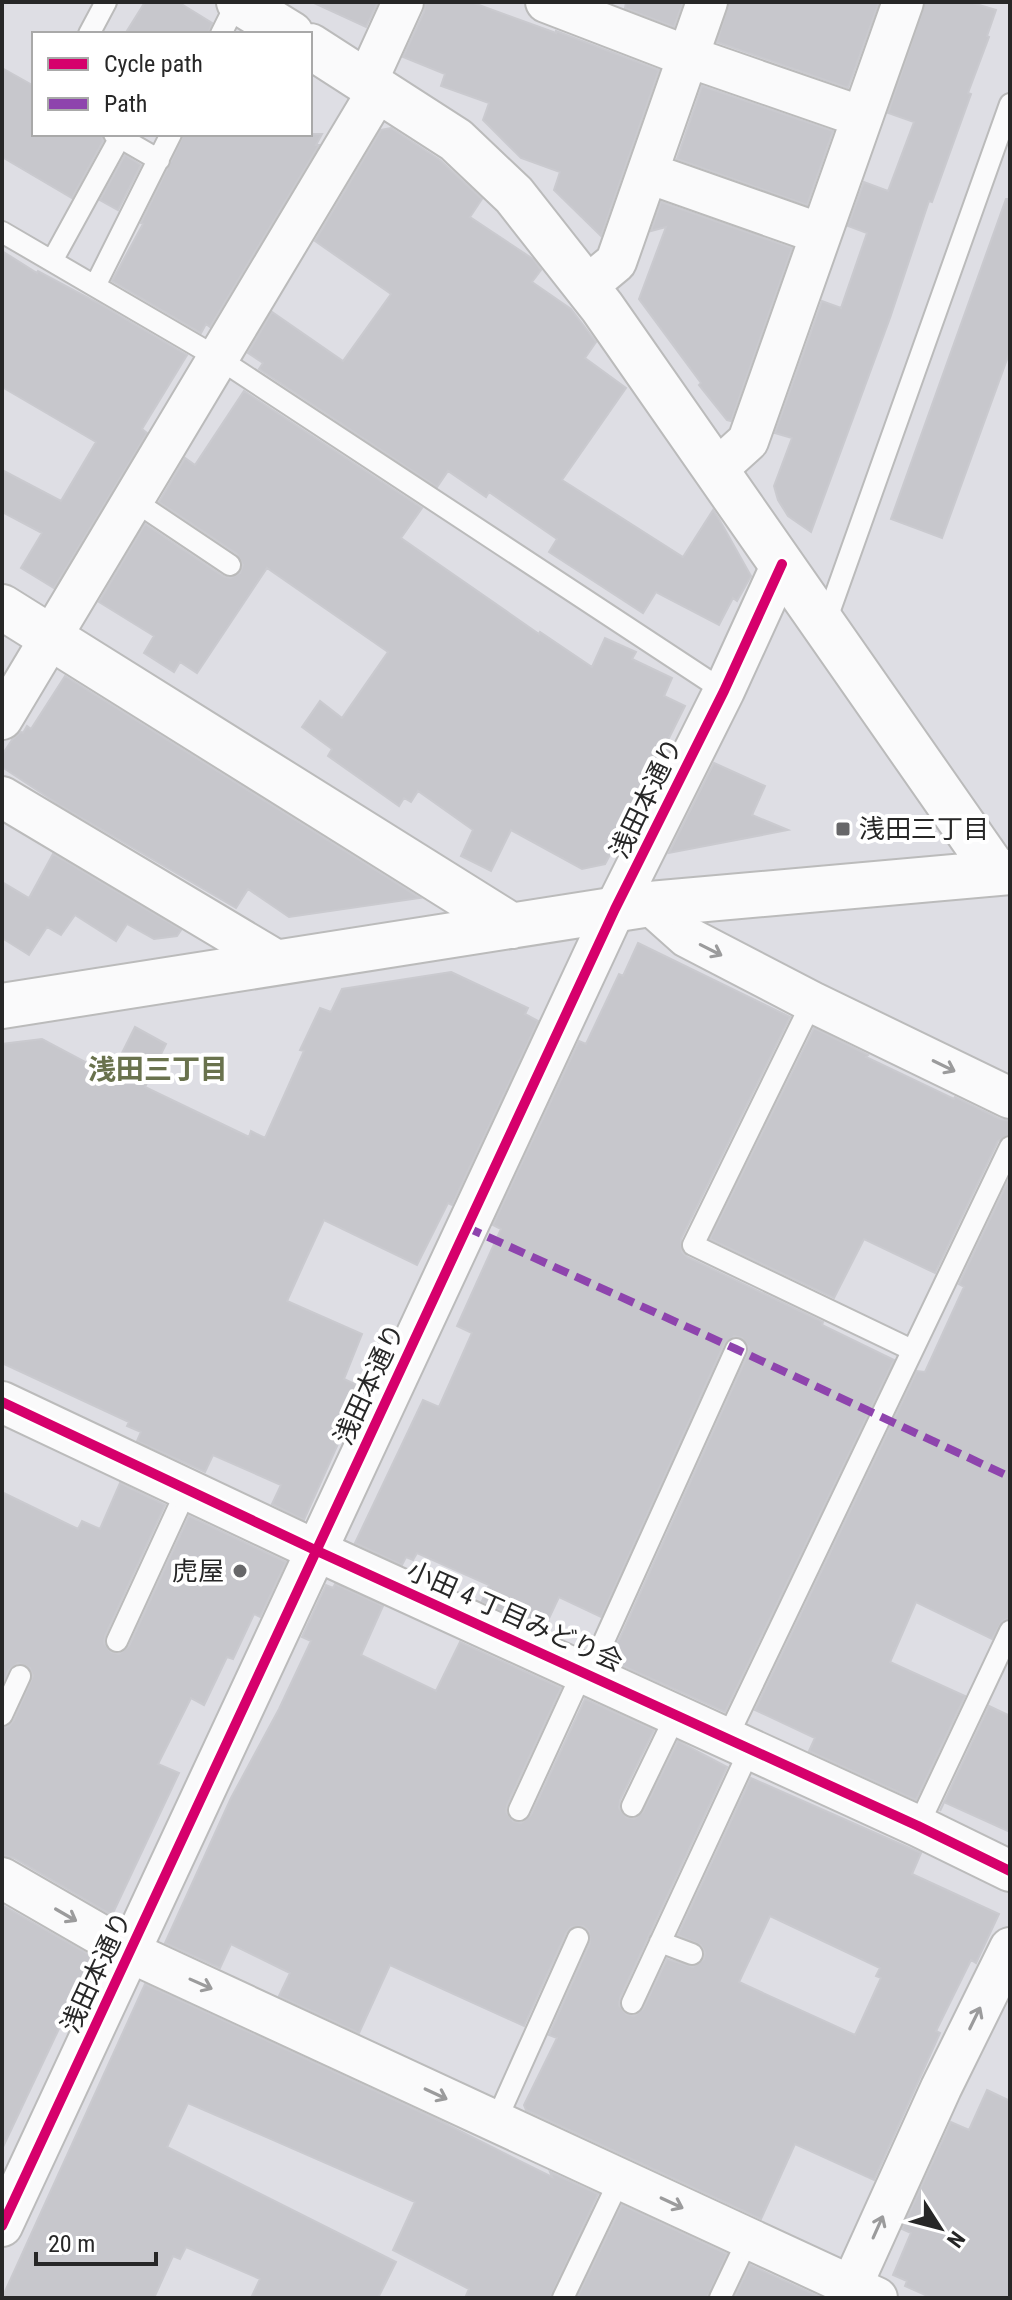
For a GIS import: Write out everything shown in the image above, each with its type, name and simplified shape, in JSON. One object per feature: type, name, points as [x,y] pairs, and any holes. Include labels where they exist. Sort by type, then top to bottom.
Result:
[{"type":"street","points":[[238,2],[288,32]]},
{"type":"street","points":[[2,719],[218,358],[373,85],[403,2]]},
{"type":"street","points":[[546,2],[689,57],[862,117]]},
{"type":"street","points":[[586,287],[616,262],[707,2]]},
{"type":"street","points":[[716,470],[748,441],[903,2]]},
{"type":"street","points":[[312,47],[456,140],[514,195],[586,287],[1003,872]]},
{"type":"street","points":[[648,173],[821,234]]},
{"type":"street","name":"浅田本通り","points":[[2,2226],[315,1550],[632,906],[782,564]]},
{"type":"street","points":[[2,607],[512,926]]},
{"type":"street","points":[[2,797],[277,961]]},
{"type":"street","points":[[2,1006],[632,906],[1003,872]]},
{"type":"street","points":[[632,906],[812,1002],[1010,1098]]},
{"type":"street","name":"小田 4 丁目みどり会","points":[[6,1412],[187,1489],[1010,1871]]},
{"type":"street","points":[[2,1878],[130,1952],[748,2239],[858,2294],[941,2088],[1010,1948]]},
{"type":"lane","points":[[90,32],[106,2]]},
{"type":"lane","points":[[222,32],[238,2]]},
{"type":"lane","points":[[825,625],[1010,104]]},
{"type":"lane","points":[[52,261],[117,136],[159,160]]},
{"type":"lane","points":[[95,286],[170,136]]},
{"type":"lane","points":[[2,232],[218,358],[724,691]]},
{"type":"lane","points":[[133,500],[230,565]]},
{"type":"lane","points":[[812,1002],[693,1245],[912,1350]]},
{"type":"lane","points":[[632,2003],[660,1942],[738,1744],[912,1350],[1010,1147]]},
{"type":"lane","points":[[519,1810],[736,1349]]},
{"type":"lane","points":[[117,1641],[187,1489]]},
{"type":"lane","points":[[918,1826],[1010,1631]]},
{"type":"lane","points":[[2,1715],[20,1676]]},
{"type":"lane","points":[[632,1806],[676,1715]]},
{"type":"lane","points":[[496,2121],[578,1938]]},
{"type":"lane","points":[[660,1942],[692,1954]]},
{"type":"lane","points":[[563,2298],[620,2179]]},
{"type":"lane","points":[[720,2298],[748,2239]]},
{"type":"building","points":[[145,2],[178,2],[212,23],[209,32],[126,32]]},
{"type":"building","points":[[312,2],[378,2],[366,27]]},
{"type":"building","points":[[426,2],[471,2],[659,70],[601,236],[554,190],[560,172],[521,158],[483,120],[489,103],[441,86],[445,74],[403,57]]},
{"type":"building","points":[[626,2],[683,2],[674,27],[625,8]]},
{"type":"building","points":[[729,2],[879,2],[848,88],[717,42]]},
{"type":"building","points":[[925,2],[969,2],[996,10],[968,93],[971,94],[932,202],[929,201],[890,318],[811,532],[788,516],[778,500],[774,486],[792,438],[775,433],[822,301],[841,308],[867,233],[848,226],[864,182],[888,191],[914,122],[888,113]]},
{"type":"building","points":[[2,68],[32,85],[32,136],[102,136],[103,141],[72,198],[2,157]]},
{"type":"building","points":[[702,86],[833,131],[807,205],[677,159]]},
{"type":"building","points":[[391,128],[440,160],[482,199],[470,217],[533,259],[541,270],[532,282],[571,309],[596,342],[585,358],[626,388],[562,480],[683,557],[713,510],[719,519],[751,576],[737,601],[733,598],[719,625],[656,592],[643,613],[549,552],[557,539],[489,492],[486,497],[448,471],[437,487],[259,369],[263,363],[248,353],[272,312],[343,361],[391,294],[315,241],[381,130]]},
{"type":"building","points":[[322,134],[316,145],[319,145],[210,327],[206,324],[201,333],[112,281],[183,136]]},
{"type":"building","points":[[125,155],[141,165],[118,210],[100,200]]},
{"type":"building","points":[[1006,199],[1010,199],[1010,351],[942,538],[891,519]]},
{"type":"building","points":[[661,202],[792,248],[731,421],[699,385],[701,383],[639,299],[666,227],[651,231]]},
{"type":"building","points":[[2,251],[187,355],[142,429],[147,433],[54,588],[21,568],[42,533],[2,512],[2,470],[61,501],[96,442],[2,387]]},
{"type":"building","points":[[244,391],[422,508],[401,538],[539,634],[592,667],[605,638],[636,652],[632,659],[672,678],[664,696],[685,706],[667,742],[672,744],[605,864],[582,869],[511,830],[491,871],[461,856],[473,830],[418,791],[411,802],[404,798],[399,806],[328,756],[332,749],[302,727],[320,701],[342,718],[388,652],[267,568],[197,673],[180,662],[174,672],[144,653],[154,636],[99,602],[145,524],[223,576],[230,578],[240,573],[243,565],[237,554],[159,502],[185,458],[195,465]]},
{"type":"building","points":[[65,676],[420,898],[289,917],[248,889],[236,908],[58,804],[2,767],[2,755],[27,726],[31,729]]},
{"type":"building","points":[[714,763],[765,786],[752,815],[788,830],[669,853]]},
{"type":"building","points":[[53,854],[181,930],[177,936],[154,939],[127,924],[116,941],[75,915],[61,935],[47,927],[29,955],[2,938],[2,882],[29,898]]},
{"type":"building","points":[[638,943],[790,1017],[681,1239],[682,1252],[894,1360],[725,1712],[610,1660],[748,1354],[749,1347],[742,1338],[734,1336],[724,1344],[601,1617],[559,1597],[544,1629],[482,1601],[489,1585],[417,1553],[413,1560],[406,1557],[402,1565],[355,1543],[423,1400],[439,1407],[472,1333],[457,1326],[501,1229],[493,1225],[579,1041],[586,1044],[619,974],[623,976]]},
{"type":"building","points":[[451,972],[528,1008],[525,1014],[538,1021],[452,1205],[448,1203],[417,1265],[324,1220],[287,1301],[362,1334],[344,1379],[363,1388],[304,1520],[272,1504],[281,1485],[213,1455],[205,1472],[137,1441],[141,1432],[127,1426],[129,1422],[2,1363],[2,1044],[42,1039],[102,1071],[104,1067],[113,1071],[135,1027],[166,1044],[145,1087],[249,1137],[251,1131],[265,1138],[320,1008],[331,1012],[342,989]]},
{"type":"building","points":[[814,1028],[954,1099],[1010,1121],[1010,1134],[998,1141],[935,1273],[864,1239],[834,1298],[710,1239]]},
{"type":"building","points":[[1010,1177],[1010,1618],[1002,1621],[992,1639],[916,1602],[890,1662],[965,1696],[916,1800],[809,1751],[815,1738],[755,1710],[917,1371],[925,1372],[964,1287],[959,1284]]},
{"type":"building","points":[[120,1483],[165,1505],[105,1636],[104,1643],[111,1652],[119,1654],[129,1646],[189,1516],[286,1562],[260,1617],[254,1614],[233,1659],[227,1657],[204,1705],[191,1698],[158,1764],[179,1773],[112,1915],[14,1858],[2,1855],[2,1728],[14,1720],[33,1676],[30,1668],[18,1663],[9,1670],[2,1684],[2,1492],[78,1529],[82,1521],[100,1529]]},
{"type":"building","points":[[335,1584],[383,1606],[361,1655],[436,1691],[460,1642],[561,1688],[507,1805],[506,1812],[513,1821],[521,1823],[531,1815],[585,1699],[654,1730],[620,1800],[619,1808],[626,1817],[634,1819],[643,1812],[678,1741],[727,1767],[620,1998],[619,2005],[626,2014],[634,2016],[643,2009],[667,1959],[693,1967],[704,1959],[701,1945],[678,1935],[751,1778],[921,1853],[912,1874],[999,1914],[976,1963],[971,1960],[936,2031],[940,2033],[874,2180],[795,2144],[761,2219],[526,2110],[524,2105],[557,2038],[549,2035],[590,1943],[589,1931],[583,1926],[571,1927],[566,1933],[524,2026],[390,1965],[359,2033],[279,1996],[290,1973],[231,1944],[220,1968],[165,1943],[231,1798],[311,1641],[302,1637],[326,1585],[333,1588]],"holes":[[[770,1916],[880,1968],[876,1976],[881,1978],[855,2035],[739,1982]]]},
{"type":"building","points":[[989,1706],[1010,1716],[1010,1832],[944,1802]]},
{"type":"building","points":[[2,1905],[93,1957],[2,2149]]},
{"type":"building","points":[[145,1984],[442,2122],[552,2177],[550,2172],[598,2194],[550,2298],[465,2298],[469,2289],[393,2250],[415,2202],[188,2103],[167,2147],[396,2262],[378,2298],[251,2298],[260,2279],[186,2247],[180,2259],[173,2256],[154,2298],[2,2298]]},
{"type":"building","points":[[987,2090],[1010,2101],[1010,2298],[932,2298],[905,2286],[907,2281],[893,2275],[911,2233],[902,2229],[951,2122],[969,2130]]},
{"type":"building","points":[[622,2205],[727,2254],[707,2298],[577,2298]]},
{"type":"building","points":[[750,2265],[822,2298],[734,2298]]},
{"type":"marked path","points":[[466,1227],[1010,1477]]},
{"type":"cycle path","points":[[2,2226],[615,909],[724,691],[782,564]]},
{"type":"cycle path","points":[[2,1402],[1010,1871]]},
{"type":"place","name":"浅田三丁目","points":[[843,829]]},
{"type":"place","name":"虎屋","points":[[240,1571]]},
{"type":"district","name":"浅田三丁目","points":[[158,1069]]}]
